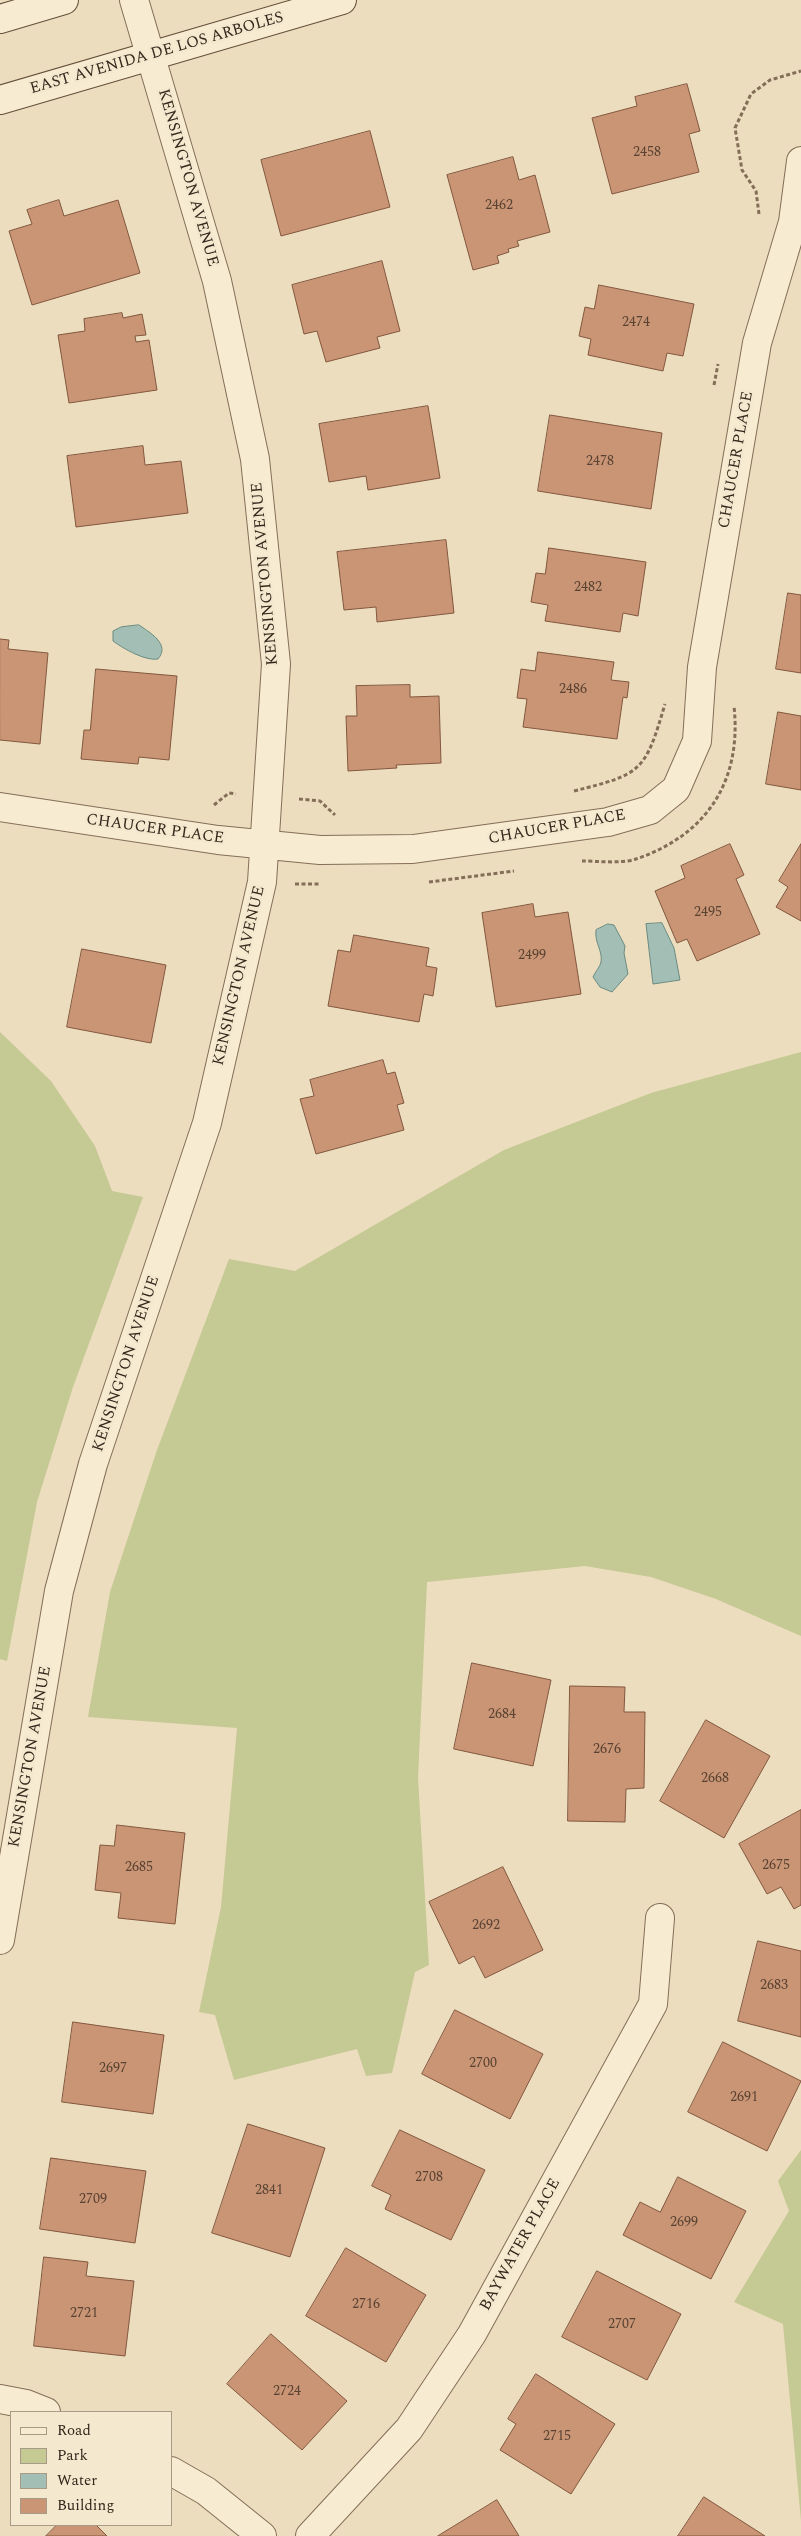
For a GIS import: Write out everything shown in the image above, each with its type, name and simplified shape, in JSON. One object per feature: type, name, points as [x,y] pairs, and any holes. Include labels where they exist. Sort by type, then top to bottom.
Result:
[{"type":"street","points":[[0,19],[64,0]]},
{"type":"street","name":"KENSINGTON AVENUE","points":[[0,1940],[2,1909],[59,1591],[93,1464],[207,1122],[262,882],[265,843],[276,664],[255,459],[217,281],[134,0]]},
{"type":"street","name":"EAST AVENIDA DE LOS ARBOLES","points":[[0,100],[342,0]]},
{"type":"street","name":"CHAUCER PLACE","points":[[0,807],[218,840],[265,843],[320,850],[404,849],[487,840],[608,822],[650,810],[676,789],[697,740],[702,667],[757,342],[793,222],[801,161]]},
{"type":"street","name":"BAYWATER PLACE","points":[[310,2536],[409,2430],[472,2334],[654,2004],[660,1918]]},
{"type":"street","points":[[0,2399],[26,2404],[44,2411]]},
{"type":"street","points":[[172,2472],[206,2491],[262,2536]]},
{"type":"path","points":[[759,220],[756,191],[742,170],[735,128],[751,94],[770,80],[801,71]]},
{"type":"path","points":[[713,389],[718,361]]},
{"type":"path","points":[[569,792],[616,780],[636,771],[647,756],[666,699]]},
{"type":"path","points":[[576,861],[634,860],[686,836],[714,804],[731,767],[736,721],[734,700]]},
{"type":"path","points":[[212,807],[229,793],[320,801],[333,814],[341,815]]},
{"type":"path","points":[[422,882],[493,875],[522,869]]},
{"type":"path","points":[[262,882],[318,886],[327,882]]},
{"type":"green space","points":[[0,1032],[51,1081],[95,1146],[112,1191],[143,1197],[73,1387],[37,1502],[7,1661],[0,1659]]},
{"type":"green space","points":[[801,1052],[801,1636],[716,1599],[651,1577],[585,1566],[427,1582],[418,1778],[429,1965],[415,1972],[392,2073],[366,2076],[357,2049],[234,2080],[215,2015],[199,2012],[221,1907],[237,1728],[88,1717],[110,1592],[157,1450],[229,1259],[295,1271],[504,1150],[651,1093]]},
{"type":"green space","points":[[801,2150],[801,2521],[783,2324],[734,2302],[789,2211],[778,2181]]},
{"type":"water","points":[[139,625],[153,635],[160,643],[162,648],[158,659],[141,656],[113,641],[113,631],[121,627]]},
{"type":"water","points":[[662,923],[674,948],[680,980],[653,984],[646,924]]},
{"type":"water","points":[[608,924],[614,925],[625,946],[624,953],[628,974],[612,992],[600,987],[593,977],[601,958],[596,939],[596,930]]},
{"type":"building","points":[[687,84],[700,131],[689,134],[699,172],[612,194],[592,118],[637,106],[635,97]]},
{"type":"building","points":[[370,131],[390,207],[281,236],[261,160]]},
{"type":"building","points":[[513,157],[519,180],[535,175],[550,232],[517,241],[519,246],[508,249],[509,252],[497,256],[499,263],[473,270],[447,175]]},
{"type":"building","points":[[59,200],[64,216],[118,200],[140,273],[32,305],[9,231],[32,224],[27,210]]},
{"type":"building","points":[[382,261],[400,331],[377,337],[380,348],[326,362],[317,331],[304,334],[292,285]]},
{"type":"building","points":[[599,285],[694,304],[683,356],[667,353],[663,371],[588,355],[591,339],[579,336],[585,307],[594,309]]},
{"type":"building","points":[[122,313],[123,318],[142,314],[146,335],[135,336],[136,342],[149,340],[157,390],[69,403],[58,335],[85,331],[84,319]]},
{"type":"building","points":[[428,406],[440,478],[368,490],[366,476],[329,482],[319,424]]},
{"type":"building","points":[[550,415],[662,433],[651,509],[538,491]]},
{"type":"building","points":[[143,446],[145,465],[181,461],[188,513],[76,527],[67,456]]},
{"type":"building","points":[[446,540],[454,613],[377,622],[376,607],[344,610],[337,552]]},
{"type":"building","points":[[549,548],[646,562],[638,616],[623,613],[620,632],[545,621],[548,605],[531,602],[536,573],[545,574]]},
{"type":"building","points":[[788,593],[801,595],[801,673],[776,669]]},
{"type":"building","points":[[0,639],[9,640],[8,649],[48,653],[40,744],[0,740]]},
{"type":"building","points":[[538,652],[614,662],[611,680],[629,682],[627,698],[623,697],[617,739],[523,727],[527,699],[517,698],[521,669],[535,671]]},
{"type":"building","points":[[96,669],[177,676],[169,760],[139,757],[138,764],[81,759],[84,730],[90,730]]},
{"type":"building","points":[[410,685],[410,697],[439,696],[441,763],[396,765],[397,768],[348,771],[346,716],[357,716],[356,686]]},
{"type":"building","points":[[778,712],[801,716],[801,790],[766,784]]},
{"type":"building","points":[[730,844],[744,875],[736,879],[760,934],[697,961],[687,939],[677,943],[655,891],[685,878],[681,866]]},
{"type":"building","points":[[801,844],[801,921],[776,907],[788,887],[779,881]]},
{"type":"building","points":[[533,904],[535,917],[568,912],[581,994],[496,1007],[482,913]]},
{"type":"building","points":[[354,935],[429,948],[426,966],[437,968],[433,996],[424,994],[419,1022],[328,1006],[338,950],[350,952]]},
{"type":"building","points":[[82,949],[166,965],[151,1043],[67,1027]]},
{"type":"building","points":[[383,1060],[387,1074],[395,1072],[404,1103],[397,1105],[404,1130],[316,1154],[300,1099],[314,1096],[310,1080]]},
{"type":"building","points":[[472,1663],[551,1680],[533,1766],[454,1749]]},
{"type":"building","points":[[570,1686],[625,1687],[624,1712],[645,1712],[644,1788],[626,1789],[625,1822],[568,1821]]},
{"type":"building","points":[[706,1720],[770,1756],[724,1838],[660,1801]]},
{"type":"building","points":[[801,1810],[801,1905],[794,1909],[781,1887],[767,1894],[739,1844]]},
{"type":"building","points":[[117,1825],[185,1833],[175,1924],[118,1918],[121,1893],[95,1890],[100,1845],[114,1846]]},
{"type":"building","points":[[503,1867],[543,1950],[485,1978],[474,1956],[459,1964],[429,1902]]},
{"type":"building","points":[[758,1941],[801,1951],[801,2037],[738,2021]]},
{"type":"building","points":[[455,2010],[543,2054],[510,2119],[422,2074]]},
{"type":"building","points":[[73,2022],[164,2035],[153,2114],[62,2102]]},
{"type":"building","points":[[723,2042],[801,2081],[767,2151],[688,2112]]},
{"type":"building","points":[[248,2124],[325,2148],[290,2257],[212,2233]]},
{"type":"building","points":[[400,2130],[485,2170],[451,2240],[385,2209],[391,2195],[372,2186]]},
{"type":"building","points":[[51,2158],[146,2171],[135,2243],[40,2229]]},
{"type":"building","points":[[678,2177],[746,2211],[711,2279],[623,2235],[640,2202],[660,2212]]},
{"type":"building","points":[[346,2248],[426,2295],[386,2362],[306,2316]]},
{"type":"building","points":[[44,2257],[88,2262],[86,2276],[134,2281],[125,2356],[34,2346]]},
{"type":"building","points":[[597,2271],[681,2314],[647,2380],[562,2337]]},
{"type":"building","points":[[271,2334],[347,2401],[302,2450],[227,2384]]},
{"type":"building","points":[[536,2374],[615,2424],[571,2494],[500,2450],[516,2424],[508,2419]]},
{"type":"building","points":[[704,2497],[765,2536],[678,2536]]},
{"type":"building","points":[[497,2500],[519,2536],[438,2536]]},
{"type":"building","points":[[56,2526],[97,2526],[107,2536],[46,2536]]}]
